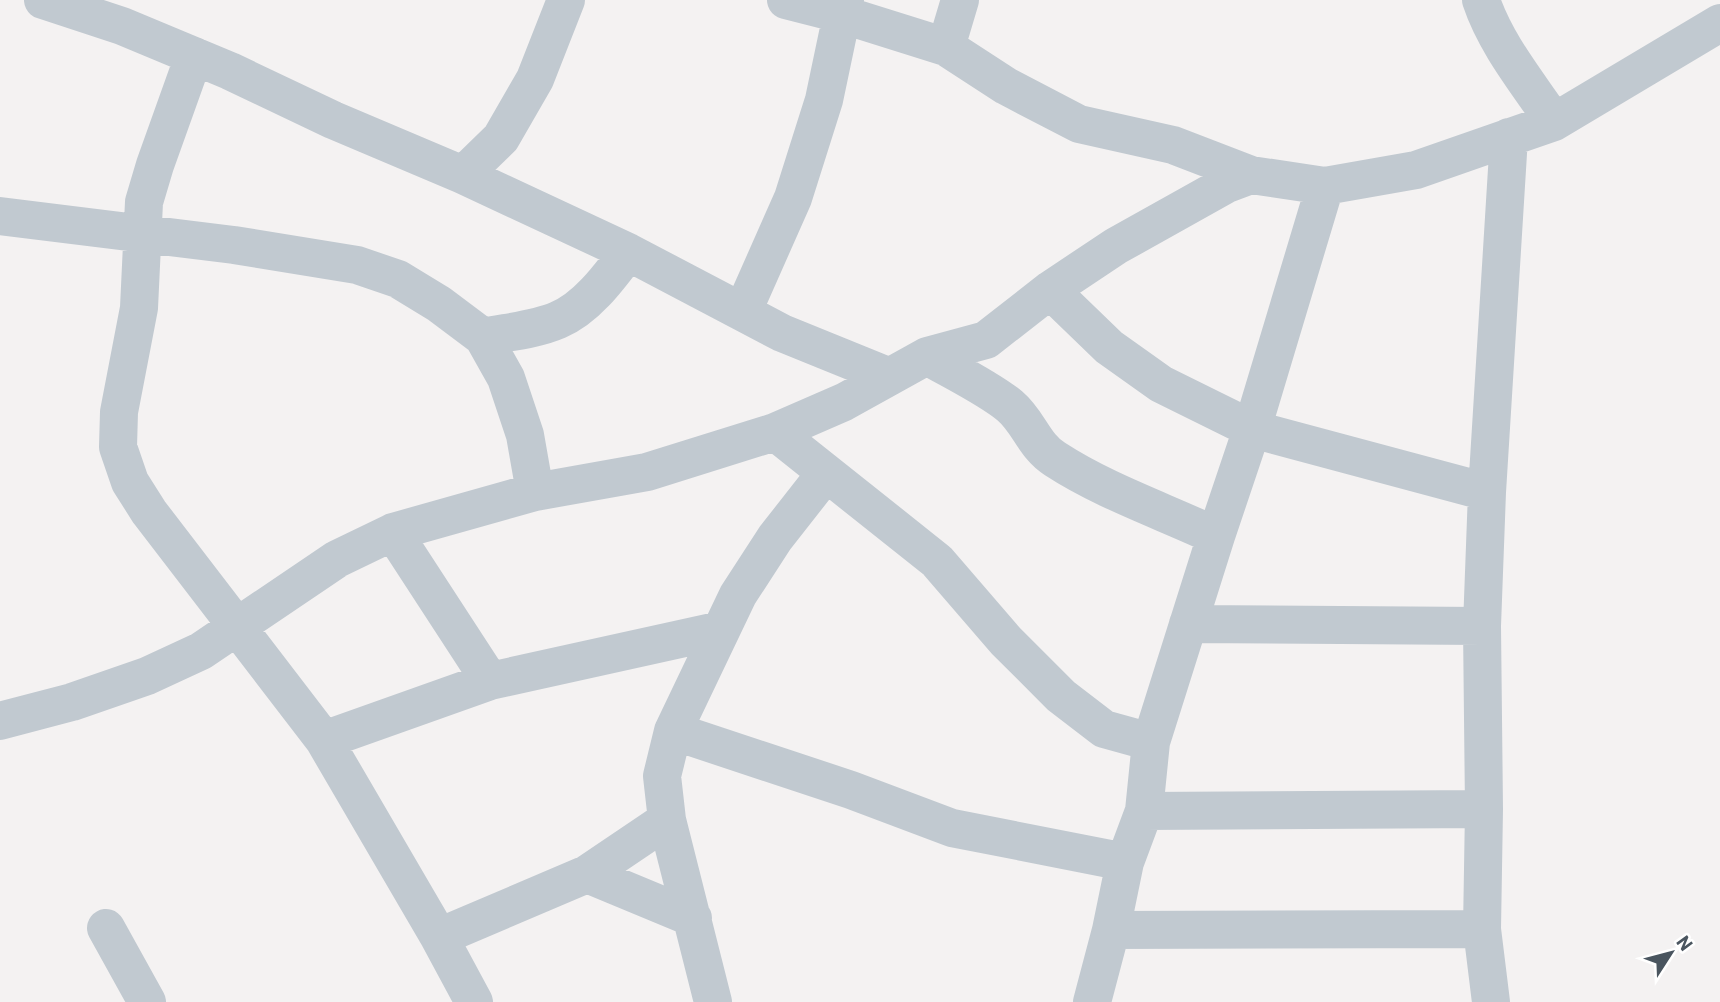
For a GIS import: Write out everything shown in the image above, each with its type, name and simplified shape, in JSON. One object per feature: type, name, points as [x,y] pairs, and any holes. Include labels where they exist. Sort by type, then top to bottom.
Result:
[{"type":"street","points":[[43,0],[122,26],[463,175],[628,252],[782,333],[888,376]]},
{"type":"street","points":[[463,175],[500,138],[535,79],[566,0]]},
{"type":"street","points":[[786,0],[843,7],[946,47],[1006,86],[1079,124],[1173,145],[1251,175],[1325,186],[1416,170],[1554,122],[1720,23]]},
{"type":"street","points":[[946,47],[960,0]]},
{"type":"street","points":[[1481,0],[1502,46],[1554,122]]},
{"type":"street","points":[[743,311],[793,198],[824,100],[843,7]]},
{"type":"street","points":[[194,56],[144,202],[139,308],[119,412],[118,447],[130,482],[149,512],[324,740],[474,1002]]},
{"type":"street","points":[[1491,1002],[1482,929],[1482,626],[1487,492],[1509,137]]},
{"type":"street","points":[[0,722],[72,702],[147,676],[201,651],[337,559],[393,532],[535,492],[647,472],[775,432],[844,402],[927,356],[986,340],[1050,290],[1116,246],[1227,184],[1251,175]]},
{"type":"street","points":[[1092,1002],[1125,862],[1144,811],[1151,743],[1252,429],[1325,186]]},
{"type":"street","points":[[0,216],[234,245],[357,265],[398,279],[439,304],[483,337],[506,378],[525,435],[535,492]]},
{"type":"street","points":[[483,337],[559,320],[583,302],[628,252]]},
{"type":"street","points":[[1050,290],[1109,347],[1161,384],[1252,429],[1487,492]]},
{"type":"street","points":[[927,356],[1009,405],[1025,421],[1032,437],[1052,458],[1083,476],[1216,536]]},
{"type":"street","points":[[775,432],[937,561],[1006,641],[1061,696],[1104,729],[1151,743]]},
{"type":"street","points":[[713,1002],[667,820],[662,776],[673,731],[738,595],[775,538],[827,473]]},
{"type":"street","points":[[393,532],[490,681]]},
{"type":"street","points":[[1188,624],[1482,626]]},
{"type":"street","points":[[324,740],[490,681],[721,630]]},
{"type":"street","points":[[673,731],[851,790],[952,828],[1125,862]]},
{"type":"street","points":[[1144,811],[1484,809]]},
{"type":"street","points":[[439,937],[587,874],[667,820]]},
{"type":"street","points":[[587,874],[693,918]]},
{"type":"street","points":[[106,928],[148,1002]]},
{"type":"street","points":[[1111,930],[1482,929]]}]
